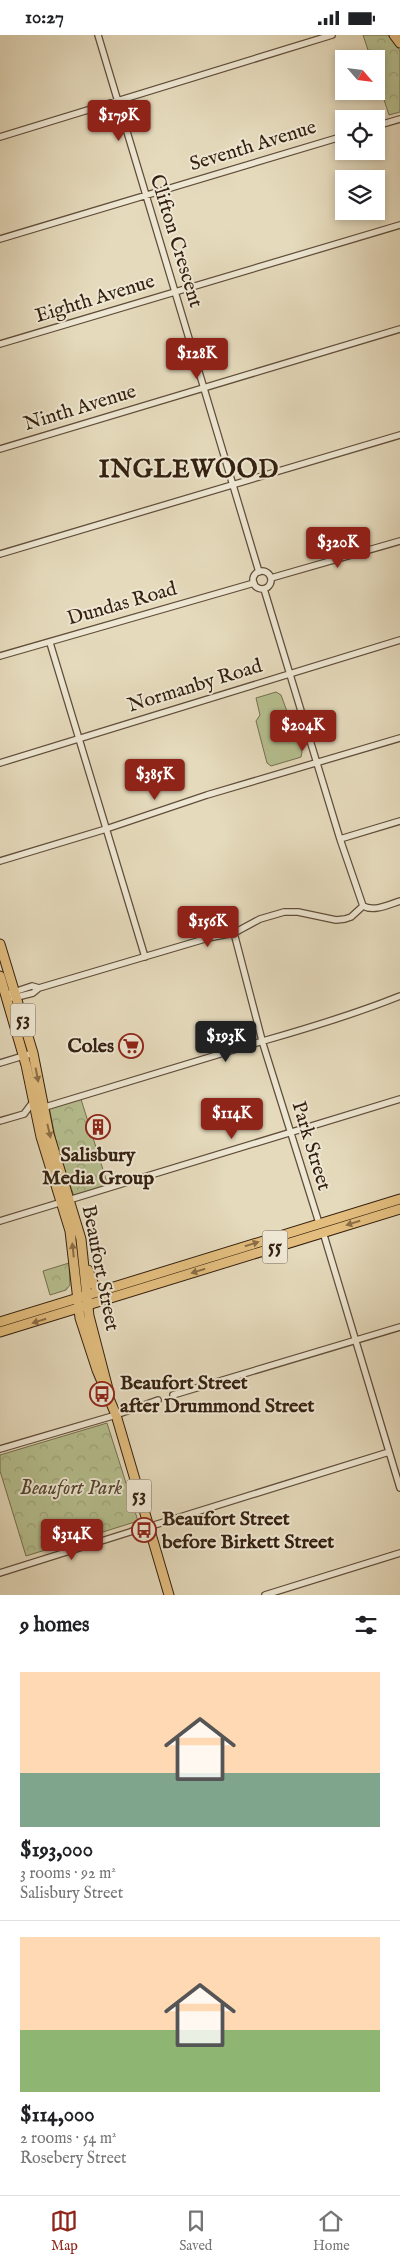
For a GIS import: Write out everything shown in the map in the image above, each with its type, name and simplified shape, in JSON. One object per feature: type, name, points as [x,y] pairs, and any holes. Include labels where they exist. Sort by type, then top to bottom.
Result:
[{"type":"main road","points":[[394,35],[400,43]]},
{"type":"main road","name":"Beaufort Street","points":[[0,944],[16,995],[38,1107],[49,1135],[66,1202],[72,1240],[76,1298],[83,1308],[106,1375],[109,1396]]},
{"type":"main road","name":"Beaufort Street","points":[[0,976],[28,1054]]},
{"type":"main road","name":"Beaufort Street","points":[[38,1107],[37,1121],[81,1239],[86,1295],[83,1308],[97,1370],[116,1415],[169,1595]]},
{"type":"main road","name":"55","points":[[0,1322],[400,1199]]},
{"type":"main road","name":"55","points":[[0,1332],[400,1209]]},
{"type":"main road","points":[[83,1253],[91,1282],[97,1288],[105,1290]]},
{"type":"main road","points":[[65,1313],[75,1320],[90,1364],[97,1370]]},
{"type":"street","name":"Clifton Crescent","points":[[98,35],[203,389],[260,571]]},
{"type":"street","points":[[0,137],[332,35]]},
{"type":"street","points":[[385,123],[400,119]]},
{"type":"street","name":"Seventh Avenue","points":[[0,239],[335,139]]},
{"type":"street","name":"Eighth Avenue","points":[[0,344],[400,225]]},
{"type":"street","name":"Ninth Avenue","points":[[0,449],[400,329]]},
{"type":"street","points":[[0,555],[400,435]]},
{"type":"street","points":[[270,578],[400,541]]},
{"type":"street","points":[[260,571],[266,572],[270,578],[270,585],[264,589],[254,583],[255,575],[260,571]]},
{"type":"street","name":"Dundas Road","points":[[0,656],[254,583]]},
{"type":"street","points":[[264,589],[340,839],[363,906],[368,909],[400,901]]},
{"type":"street","name":"Normanby Road","points":[[0,763],[400,640]]},
{"type":"street","points":[[50,643],[145,957]]},
{"type":"street","points":[[0,861],[106,829],[207,795],[400,738]]},
{"type":"street","points":[[340,839],[400,821]]},
{"type":"street","points":[[6,997],[16,995],[32,986],[39,988],[222,934],[234,933],[260,919],[284,912],[298,912],[340,920],[351,917],[363,906]]},
{"type":"street","name":"Park Street","points":[[234,933],[262,1041],[319,1223]]},
{"type":"street","points":[[0,1121],[24,1114],[38,1107],[262,1041],[292,1034],[306,1027],[367,1009],[400,996]]},
{"type":"street","points":[[0,1063],[28,1054]]},
{"type":"street","points":[[0,1221],[400,1099]]},
{"type":"street","points":[[24,1114],[32,1116],[37,1121]]},
{"type":"street","points":[[323,1232],[354,1341],[400,1488]]},
{"type":"street","points":[[173,1395],[400,1327]]},
{"type":"street","points":[[0,1449],[116,1415],[158,1400]]},
{"type":"street","points":[[148,1527],[389,1452]]},
{"type":"street","points":[[0,1573],[136,1530],[146,1517]]},
{"type":"street","points":[[265,1595],[400,1553]]},
{"type":"green space","points":[[363,35],[388,35],[400,51],[400,112],[389,115],[384,100],[385,50],[368,50]]},
{"type":"green space","points":[[276,692],[281,695],[302,752],[301,757],[271,766],[267,763],[256,721],[260,715],[256,698]]},
{"type":"green space","points":[[80,1096],[109,1189],[75,1199],[58,1151],[49,1107]]},
{"type":"green space","points":[[69,1263],[70,1285],[66,1290],[50,1295],[43,1271]]},
{"type":"green space","name":"Beaufort Park","points":[[107,1423],[138,1521],[26,1556],[0,1471],[0,1455]]},
{"type":"place","name":"Coles","points":[[131,1046]]},
{"type":"place","name":"Salisbury Media Group","points":[[98,1127]]},
{"type":"place","name":"Beaufort Street after Drummond Street","points":[[102,1394]]},
{"type":"place","name":"Beaufort Street before Birkett Street","points":[[144,1530]]},
{"type":"district","name":"INGLEWOOD","points":[[189,470]]}]
